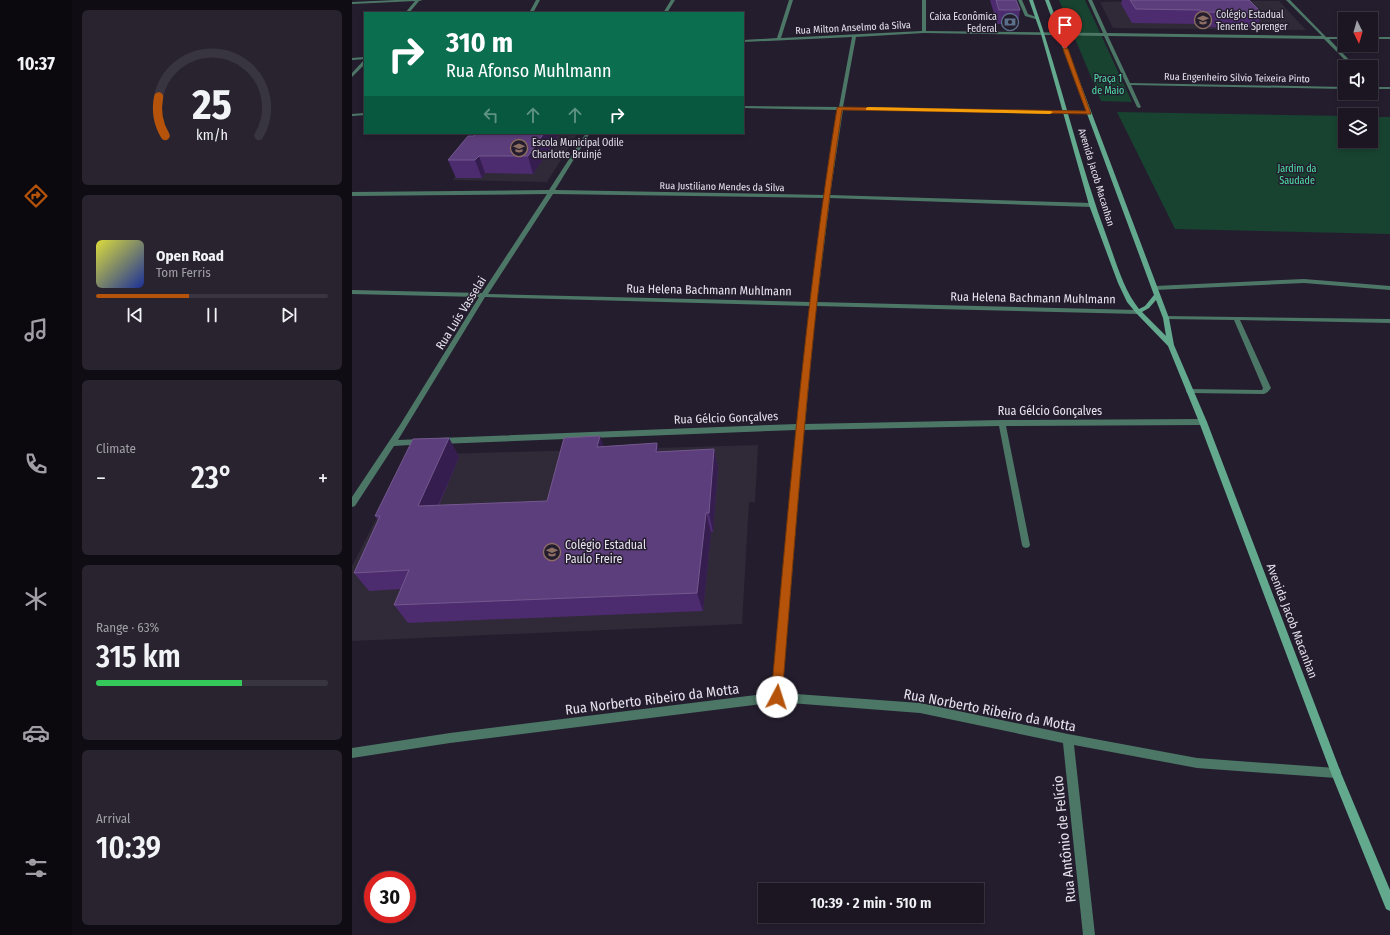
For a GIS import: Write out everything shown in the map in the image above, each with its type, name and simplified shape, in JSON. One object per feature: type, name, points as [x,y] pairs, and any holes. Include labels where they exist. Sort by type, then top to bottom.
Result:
[{"type":"main road","name":"Avenida Jacob Macanhan","points":[[1031,0],[1043,34],[1092,205],[1124,288],[1130,302],[1138,312],[1171,345]]},
{"type":"main road","name":"Avenida Jacob Macanhan","points":[[1047,0],[1166,318],[1171,345],[1203,422],[1336,773],[1390,905]]},
{"type":"main road","points":[[1138,312],[1147,307],[1157,296]]},
{"type":"street","points":[[352,3],[419,0]]},
{"type":"street","points":[[408,12],[419,0]]},
{"type":"street","points":[[532,12],[538,0]]},
{"type":"street","points":[[666,12],[673,0]]},
{"type":"street","points":[[779,39],[791,0]]},
{"type":"street","points":[[924,0],[924,32]]},
{"type":"street","points":[[1020,0],[1026,16],[1038,19]]},
{"type":"street","points":[[1090,0],[1139,107]]},
{"type":"street","points":[[1288,0],[1347,60]]},
{"type":"street","name":"Rua Milton Anselmo da Silva","points":[[744,41],[924,32],[1338,38]]},
{"type":"street","points":[[777,697],[812,304],[839,108],[854,36]]},
{"type":"street","points":[[1378,38],[1390,38]]},
{"type":"street","points":[[352,59],[364,60]]},
{"type":"street","points":[[352,76],[364,61]]},
{"type":"street","name":"Rua Engenheiro Silvio Teixeira Pinto","points":[[1128,84],[1338,88]]},
{"type":"street","points":[[1378,88],[1390,88]]},
{"type":"street","points":[[744,107],[1089,112]]},
{"type":"street","points":[[352,115],[364,114]]},
{"type":"street","name":"Rua Luís Vasselai","points":[[352,504],[394,443],[484,295],[552,192],[587,134]]},
{"type":"street","name":"Rua Justiliano Mendes da Silva","points":[[352,194],[427,192],[552,192],[826,196],[1092,205]]},
{"type":"street","points":[[1155,288],[1304,281],[1390,288]]},
{"type":"street","name":"Rua Helena Bachmann Muhlmann","points":[[352,292],[1138,312]]},
{"type":"street","points":[[1166,318],[1390,321]]},
{"type":"street","points":[[1190,391],[1264,392],[1267,388],[1236,318]]},
{"type":"street","name":"Rua Gélcio Gonçalves","points":[[394,443],[800,427],[1002,423],[1203,422]]},
{"type":"street","points":[[1002,423],[1026,545]]},
{"type":"street","name":"Rua Norberto Ribeiro da Motta","points":[[352,753],[450,738],[777,697],[920,708],[1068,739],[1197,763],[1336,773]]},
{"type":"street","name":"Rua Antônio de Felício","points":[[1068,739],[1089,935]]},
{"type":"shaded area","name":"Colégio Estadual Tenente Sprenger","points":[[1199,0],[1279,1],[1306,30],[1113,28],[1100,2]]},
{"type":"shaded area","name":"Escola Municipal Odile Charlotte Bruinjé","points":[[478,134],[577,134],[547,182],[453,180]]},
{"type":"shaded area","name":"Colégio Estadual Paulo Freire","points":[[758,445],[755,502],[749,502],[742,624],[352,641],[352,566],[409,455]]},
{"type":"green space","name":"Praça 1 de Maio","points":[[1059,0],[1085,0],[1132,102],[1101,101]]},
{"type":"green space","name":"Jardim da Saudade","points":[[1117,112],[1338,116],[1338,148],[1378,148],[1378,117],[1390,117],[1390,234],[1175,229]]},
{"type":"building","points":[[996,0],[1016,0],[1020,10],[999,10]]},
{"type":"building","points":[[1130,0],[1249,0],[1262,13],[1136,9]]},
{"type":"building","points":[[475,134],[543,134],[528,156],[479,156],[475,160],[448,160],[468,136],[474,136]]},
{"type":"building","points":[[600,436],[597,447],[657,443],[656,452],[714,449],[709,513],[706,513],[697,593],[394,605],[409,570],[354,573],[380,516],[375,516],[413,439],[449,438],[418,506],[547,501],[564,438]]},
{"type":"slow traffic","points":[[868,109],[1050,112]]},
{"type":"place","name":"Colégio Estadual Tenente Sprenger","points":[[1203,20]]},
{"type":"place","name":"Caixa Econômica Federal","points":[[1010,22]]},
{"type":"place","name":"Escola Municipal Odile Charlotte Bruinjé","points":[[519,148]]},
{"type":"place","name":"Colégio Estadual Paulo Freire","points":[[552,552]]},
{"type":"route","points":[[777,697],[812,304],[839,108],[1089,112],[1065,49]]}]
